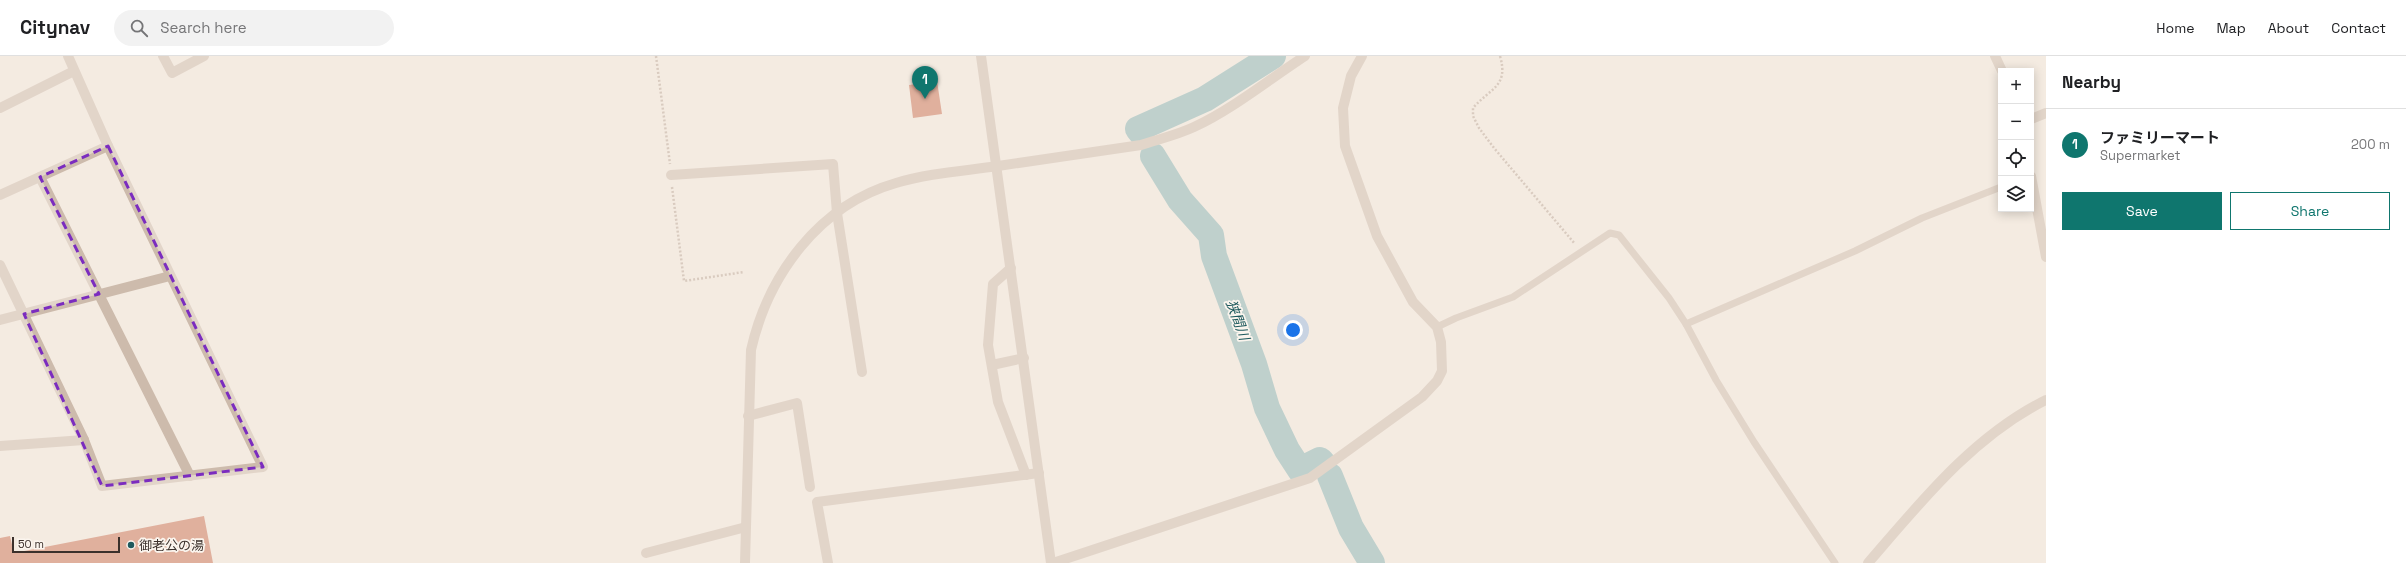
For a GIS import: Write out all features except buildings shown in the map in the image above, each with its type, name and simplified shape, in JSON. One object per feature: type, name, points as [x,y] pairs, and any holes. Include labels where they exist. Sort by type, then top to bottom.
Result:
[{"type":"street","points":[[0,265],[84,440],[102,486],[263,467],[108,146],[68,56]]},
{"type":"street","points":[[163,56],[172,73],[204,56]]},
{"type":"street","points":[[981,56],[1052,563],[1310,478],[1422,397],[1438,381],[1442,371],[1442,357],[1437,327],[1413,302],[1377,236],[1345,146],[1343,108],[1351,76],[1362,56]]},
{"type":"street","points":[[744,563],[751,350],[765,303],[791,258],[837,213],[861,196],[896,183],[931,175],[1141,145],[1174,135],[1195,127],[1305,56]]},
{"type":"street","points":[[1995,56],[2001,68]]},
{"type":"street","points":[[0,108],[74,71]]},
{"type":"street","points":[[2034,118],[2046,113]]},
{"type":"street","points":[[0,195],[108,146]]},
{"type":"street","points":[[671,175],[833,164],[837,213],[862,372]]},
{"type":"street","points":[[40,177],[190,476]]},
{"type":"street","points":[[2034,192],[2046,257]]},
{"type":"street","points":[[1011,268],[993,284],[988,345],[998,402],[1026,475]]},
{"type":"street","points":[[0,320],[170,276]]},
{"type":"street","points":[[992,365],[1024,358]]},
{"type":"street","points":[[1868,563],[1951,470],[1972,450],[2018,416],[2046,400]]},
{"type":"street","points":[[748,416],[797,403],[810,487]]},
{"type":"street","points":[[0,446],[84,440]]},
{"type":"street","points":[[828,563],[817,502],[1039,473]]},
{"type":"street","points":[[646,553],[746,527]]},
{"type":"lane","points":[[1686,324],[1855,251],[1922,218],[1998,188]]},
{"type":"lane","points":[[1437,327],[1456,318],[1513,297],[1610,233],[1618,235],[1669,298],[1686,324],[1716,380],[1750,436],[1835,563]]},
{"type":"path","points":[[656,56],[684,281],[744,272]]},
{"type":"path","points":[[1500,56],[1503,74],[1500,85],[1479,101],[1473,108],[1473,116],[1494,148],[1582,252]]},
{"type":"highlighted area","points":[[108,146],[263,467],[102,486],[24,314],[99,294],[40,177]]},
{"type":"waterway","name":"狭間川","points":[[1142,134],[1138,129],[1205,99],[1273,56]]},
{"type":"waterway","name":"狭間川","points":[[1153,156],[1180,200],[1211,235],[1214,256],[1254,364],[1267,408],[1287,450],[1300,470],[1320,460],[1322,462]]},
{"type":"waterway","name":"狭間川","points":[[1330,476],[1351,528],[1372,563]]},
{"type":"place","name":"ファミリーマート","points":[[925,99]]},
{"type":"place","name":"御老公の湯","points":[[131,545]]}]
